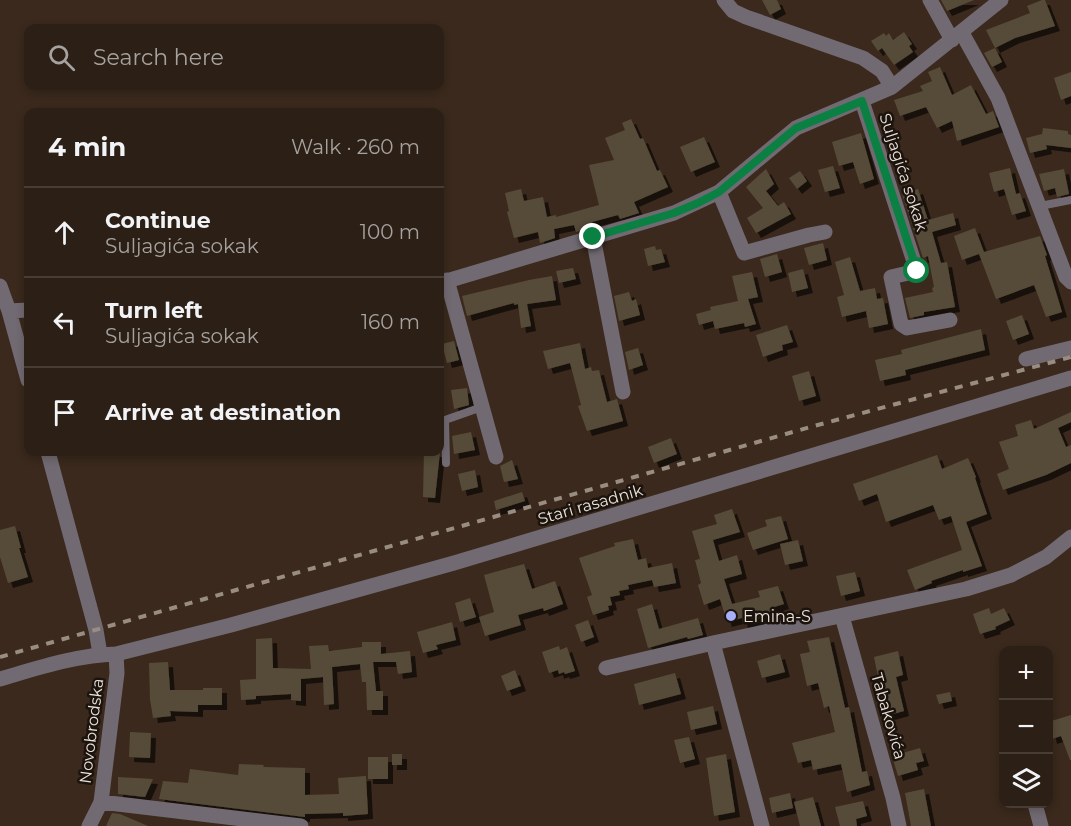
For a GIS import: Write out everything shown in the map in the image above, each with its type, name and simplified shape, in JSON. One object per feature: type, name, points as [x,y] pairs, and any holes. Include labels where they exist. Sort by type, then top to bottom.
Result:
[{"type":"street","points":[[724,0],[733,11],[746,17],[863,58],[882,71],[892,87]]},
{"type":"street","points":[[930,0],[998,98],[1070,284]]},
{"type":"street","name":"Suljagića sokak","points":[[444,281],[674,213],[719,192],[796,128],[892,87],[1001,0]]},
{"type":"street","name":"Suljagića sokak","points":[[862,101],[917,271],[891,277],[901,324],[907,328],[950,320]]},
{"type":"street","points":[[719,192],[744,253],[809,234],[825,232]]},
{"type":"street","points":[[593,237],[623,392]]},
{"type":"street","name":"Suljagića sokak","points":[[444,284],[496,457]]},
{"type":"street","points":[[0,286],[24,365]]},
{"type":"street","points":[[9,311],[24,310]]},
{"type":"street","points":[[1026,359],[1071,348]]},
{"type":"street","name":"Stari rasadnik","points":[[116,654],[231,625],[453,563],[1071,378]]},
{"type":"street","points":[[49,456],[96,630],[100,654]]},
{"type":"street","points":[[606,668],[991,583],[1046,557],[1071,537]]},
{"type":"street","name":"Tabakovića","points":[[842,616],[891,788],[899,826]]},
{"type":"street","points":[[713,643],[762,826]]},
{"type":"street","name":"Novobrodska","points":[[0,679],[100,654],[116,654],[117,673],[101,802],[89,826]]},
{"type":"street","points":[[101,802],[301,826]]},
{"type":"street","points":[[1036,808],[1041,826]]},
{"type":"lane","points":[[1040,206],[1071,200]]},
{"type":"lane","points":[[446,463],[445,420],[482,407]]},
{"type":"building","points":[[762,0],[777,0],[781,9],[770,15]]},
{"type":"building","points":[[941,0],[974,0],[947,11]]},
{"type":"building","points":[[1045,0],[1055,26],[1015,38],[995,48],[986,30],[1030,13],[1027,6]]},
{"type":"building","points":[[904,32],[912,44],[909,46],[913,52],[894,65],[882,48],[878,51],[871,41],[884,33],[886,36],[889,33],[893,40]]},
{"type":"building","points":[[995,48],[1002,62],[992,67],[984,53]]},
{"type":"building","points":[[940,67],[952,95],[971,85],[986,114],[993,111],[999,127],[957,141],[952,121],[937,128],[926,107],[900,116],[894,100],[923,91],[920,86],[932,81],[928,72]]},
{"type":"building","points":[[1071,72],[1071,96],[1061,100],[1054,78]]},
{"type":"building","points":[[631,119],[640,139],[643,138],[657,171],[660,170],[668,187],[634,202],[639,213],[620,219],[618,215],[592,222],[594,227],[576,232],[574,225],[554,229],[555,238],[540,243],[538,232],[514,238],[505,193],[521,189],[524,201],[543,197],[547,217],[556,215],[556,217],[599,205],[589,165],[614,160],[605,138],[625,130],[622,123]]},
{"type":"building","points":[[1043,128],[1068,131],[1071,135],[1071,148],[1046,145],[1047,149],[1030,153],[1026,138],[1042,134]]},
{"type":"building","points":[[861,133],[874,179],[860,184],[853,162],[839,166],[832,142]]},
{"type":"building","points":[[704,137],[715,162],[691,172],[680,147]]},
{"type":"building","points":[[833,166],[840,188],[825,192],[818,170]]},
{"type":"building","points":[[1010,168],[1016,194],[1020,193],[1026,211],[1012,215],[1004,189],[994,192],[989,173]]},
{"type":"building","points":[[766,169],[774,184],[766,191],[778,206],[784,202],[791,214],[756,233],[747,218],[763,208],[746,187]]},
{"type":"building","points":[[1064,169],[1069,194],[1057,197],[1055,188],[1044,191],[1039,174]]},
{"type":"building","points":[[800,171],[807,181],[797,189],[789,178]]},
{"type":"building","points":[[918,189],[928,220],[953,213],[956,225],[932,232],[941,263],[947,262],[955,307],[924,312],[924,315],[910,318],[905,298],[933,292],[934,287],[928,256],[923,258],[902,194]]},
{"type":"building","points":[[975,228],[984,252],[1040,236],[1062,312],[1046,317],[1034,285],[996,299],[979,254],[962,260],[954,236]]},
{"type":"building","points":[[823,243],[827,260],[809,265],[804,248]]},
{"type":"building","points":[[655,246],[656,250],[661,249],[665,262],[648,266],[644,249]]},
{"type":"building","points":[[777,254],[782,272],[765,277],[760,259]]},
{"type":"building","points":[[850,257],[860,291],[875,288],[877,299],[883,298],[888,324],[869,328],[866,311],[842,317],[837,297],[844,295],[835,262]]},
{"type":"building","points":[[573,268],[576,279],[559,283],[556,271]]},
{"type":"building","points":[[803,269],[808,288],[792,292],[788,273]]},
{"type":"building","points":[[752,272],[758,297],[748,299],[756,324],[745,327],[744,323],[715,329],[713,321],[699,325],[696,314],[711,310],[710,307],[738,301],[732,276]]},
{"type":"building","points":[[552,276],[556,300],[527,304],[531,326],[521,328],[518,304],[514,305],[514,303],[467,316],[462,296]]},
{"type":"building","points":[[629,292],[632,301],[636,299],[640,315],[619,321],[614,296]]},
{"type":"building","points":[[1022,315],[1029,334],[1013,340],[1006,321]]},
{"type":"building","points":[[787,325],[793,342],[782,345],[783,350],[763,357],[756,335]]},
{"type":"building","points":[[981,329],[985,350],[905,370],[906,375],[880,381],[875,360],[902,354],[901,350]]},
{"type":"building","points":[[454,341],[459,360],[447,363],[444,344]]},
{"type":"building","points":[[580,343],[585,369],[591,367],[592,371],[599,370],[607,402],[617,399],[623,421],[587,431],[578,406],[581,405],[570,363],[548,369],[543,351]]},
{"type":"building","points":[[638,348],[643,365],[629,370],[625,352]]},
{"type":"building","points":[[809,371],[816,396],[799,401],[792,376]]},
{"type":"building","points":[[467,388],[469,405],[454,409],[451,390]]},
{"type":"building","points":[[1071,412],[1071,422],[1058,428],[1066,447],[1071,445],[1071,463],[1046,475],[1003,490],[997,474],[1009,469],[999,442],[1018,436],[1015,425],[1031,420],[1034,429]]},
{"type":"building","points":[[471,432],[475,450],[454,454],[452,436]]},
{"type":"building","points":[[671,438],[677,454],[654,463],[648,447]]},
{"type":"building","points":[[937,455],[942,469],[968,458],[976,477],[987,514],[966,522],[982,566],[931,581],[932,583],[915,590],[907,570],[962,550],[951,516],[939,520],[933,505],[886,522],[877,494],[859,501],[853,484]]},
{"type":"building","points":[[424,456],[440,456],[435,498],[423,497]]},
{"type":"building","points":[[512,460],[518,479],[504,482],[500,466]]},
{"type":"building","points":[[475,470],[478,487],[462,491],[458,474]]},
{"type":"building","points":[[522,492],[525,501],[496,510],[494,501]]},
{"type":"building","points":[[732,509],[740,532],[713,540],[719,561],[737,555],[742,574],[724,579],[732,604],[760,597],[758,591],[778,586],[784,604],[771,608],[773,614],[743,624],[742,618],[727,622],[720,599],[704,605],[698,585],[701,583],[695,560],[700,559],[692,531],[717,524],[714,515]]},
{"type":"building","points":[[781,516],[788,539],[753,550],[747,533],[767,526],[765,520]]},
{"type":"building","points":[[15,526],[28,577],[8,583],[0,557],[0,530]]},
{"type":"building","points":[[633,539],[638,560],[646,558],[648,568],[672,563],[676,583],[654,587],[652,580],[628,585],[629,589],[619,591],[620,595],[610,597],[612,605],[608,606],[609,610],[593,615],[587,597],[592,595],[579,558],[615,546],[614,543]]},
{"type":"building","points":[[798,540],[803,561],[785,565],[780,544]]},
{"type":"building","points":[[524,564],[532,589],[555,581],[563,604],[544,611],[543,608],[518,615],[521,625],[485,636],[479,617],[494,612],[484,575]]},
{"type":"building","points":[[855,572],[860,591],[841,596],[836,576]]},
{"type":"building","points":[[470,598],[476,617],[460,622],[455,603]]},
{"type":"building","points":[[652,604],[659,629],[698,618],[703,635],[648,648],[637,609]]},
{"type":"building","points":[[989,608],[991,614],[1004,608],[1010,620],[995,627],[996,629],[980,634],[973,614]]},
{"type":"building","points":[[588,620],[594,637],[581,642],[575,625]]},
{"type":"building","points":[[452,622],[456,640],[436,645],[438,649],[423,653],[417,632]]},
{"type":"building","points":[[829,637],[845,708],[849,707],[862,772],[867,771],[870,785],[847,792],[841,764],[813,770],[811,760],[798,763],[792,743],[835,732],[829,706],[824,708],[818,683],[807,686],[800,654],[810,652],[807,641]]},
{"type":"building","points":[[272,638],[273,668],[311,669],[309,646],[328,645],[329,651],[362,647],[362,642],[381,642],[381,654],[410,651],[412,672],[398,674],[396,662],[373,662],[376,691],[383,691],[383,710],[367,710],[366,682],[362,682],[360,664],[332,667],[334,704],[324,705],[323,677],[301,679],[301,701],[291,700],[291,694],[256,696],[256,699],[241,700],[240,680],[256,679],[256,639]]},
{"type":"building","points":[[559,646],[560,650],[567,647],[575,671],[559,674],[558,670],[549,673],[542,652]]},
{"type":"building","points":[[898,651],[903,675],[896,677],[904,711],[886,716],[874,657]]},
{"type":"building","points":[[780,654],[785,672],[762,678],[757,661]]},
{"type":"building","points":[[168,662],[170,690],[222,688],[222,705],[198,705],[198,712],[170,711],[171,716],[153,718],[149,663]]},
{"type":"building","points":[[515,670],[521,686],[507,691],[501,676]]},
{"type":"building","points":[[675,673],[681,694],[639,705],[634,684]]},
{"type":"building","points":[[950,692],[952,701],[939,704],[936,695]]},
{"type":"building","points":[[713,706],[717,724],[691,730],[687,712]]},
{"type":"building","points":[[1071,715],[1071,760],[1061,736],[1053,739],[1053,720]]},
{"type":"building","points":[[130,732],[151,733],[150,758],[129,757]]},
{"type":"building","points":[[689,737],[695,759],[680,763],[674,740]]},
{"type":"building","points":[[920,748],[924,761],[916,763],[918,770],[898,776],[892,756]]},
{"type":"building","points":[[392,754],[402,754],[402,765],[392,765]]},
{"type":"building","points":[[726,754],[735,812],[714,816],[706,758]]},
{"type":"building","points":[[368,757],[388,757],[388,779],[368,779]]},
{"type":"building","points":[[239,764],[305,768],[305,795],[339,794],[338,778],[366,776],[368,814],[343,816],[343,813],[305,814],[305,817],[159,799],[163,781],[188,783],[190,769],[238,775]]},
{"type":"building","points":[[118,777],[153,779],[145,797],[118,794]]},
{"type":"building","points":[[924,789],[931,826],[911,826],[905,793]]},
{"type":"building","points":[[790,793],[793,808],[772,813],[769,798]]},
{"type":"building","points":[[813,797],[821,826],[800,826],[794,802]]},
{"type":"building","points":[[863,801],[867,816],[856,819],[857,826],[840,826],[835,807]]},
{"type":"building","points":[[112,813],[120,814],[148,826],[106,826]]},
{"type":"railway","points":[[0,657],[814,426],[1071,357]]},
{"type":"place","name":"Emina-S","points":[[731,616]]},
{"type":"route","points":[[593,237],[674,213],[698,203],[719,192],[796,128],[862,101],[917,271]]}]
